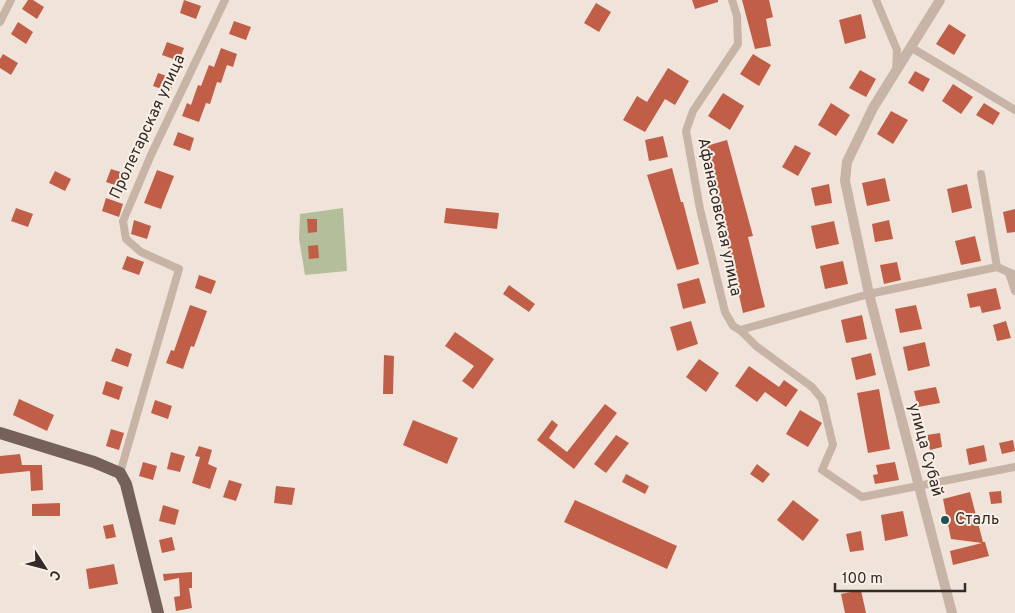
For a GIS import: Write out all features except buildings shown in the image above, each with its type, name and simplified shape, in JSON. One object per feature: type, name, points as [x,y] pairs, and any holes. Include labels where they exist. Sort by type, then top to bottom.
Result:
[{"type":"main road","points":[[0,433],[94,462],[120,473],[126,484],[158,613]]},
{"type":"street","points":[[0,22],[11,0]]},
{"type":"street","name":"Пролетарская улица","points":[[120,473],[179,269],[141,252],[126,239],[123,221],[151,155],[225,0]]},
{"type":"street","name":"Афанасовская улица","points":[[732,0],[737,16],[738,44],[693,111],[686,131],[700,210],[725,312],[733,326],[740,330],[756,346],[812,387],[822,399],[833,446],[822,470],[862,497],[920,487]]},
{"type":"street","points":[[876,0],[897,50],[896,71]]},
{"type":"street","name":"улица Субай","points":[[940,0],[912,48],[873,108],[847,162],[845,181],[869,294],[952,613]]},
{"type":"street","points":[[912,48],[1015,110]]},
{"type":"street","points":[[981,174],[997,267]]},
{"type":"street","points":[[740,330],[869,294],[997,267],[1012,274],[1015,291]]},
{"type":"street","points":[[920,487],[1015,467]]},
{"type":"green space","points":[[343,208],[347,271],[305,275],[299,239],[300,214]]},
{"type":"place","name":"Сталь","points":[[945,520]]}]
